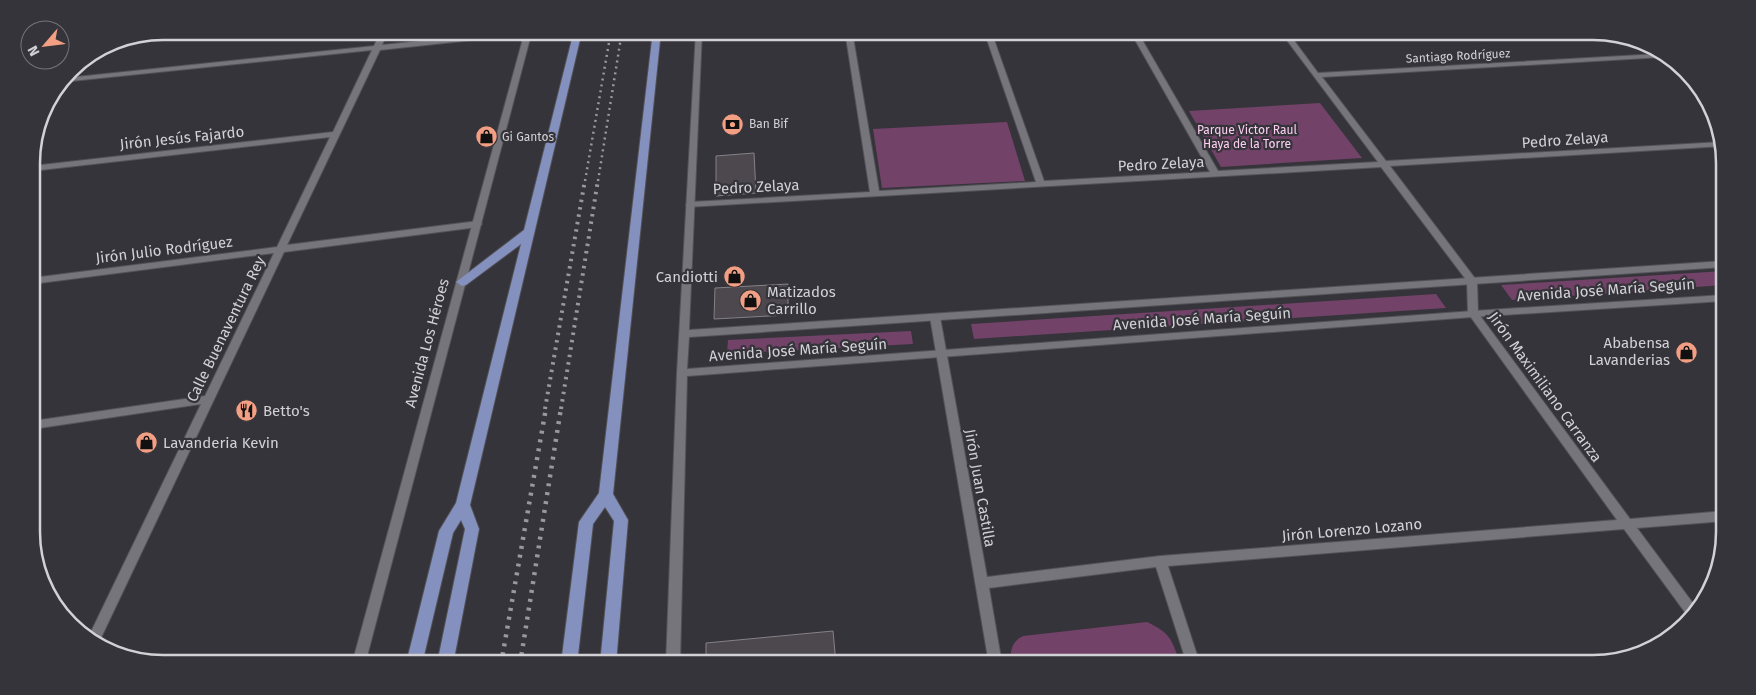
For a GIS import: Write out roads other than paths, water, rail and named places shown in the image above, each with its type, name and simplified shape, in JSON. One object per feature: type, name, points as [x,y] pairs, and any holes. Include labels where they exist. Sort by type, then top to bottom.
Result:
[{"type":"main road","points":[[416,655],[446,531],[464,505],[576,40]]},
{"type":"main road","points":[[570,655],[586,522],[606,495],[656,40]]},
{"type":"main road","points":[[462,282],[529,232]]},
{"type":"main road","points":[[606,495],[620,520],[609,655]]},
{"type":"main road","points":[[447,655],[472,530],[464,505]]},
{"type":"street","name":"Calle Buenaventura Rey","points":[[96,635],[381,40]]},
{"type":"street","points":[[73,79],[448,40]]},
{"type":"street","name":"Avenida Los Héroes","points":[[360,655],[527,40]]},
{"type":"street","points":[[673,655],[682,373],[699,40]]},
{"type":"street","points":[[849,40],[875,194]]},
{"type":"street","points":[[990,40],[1041,184]]},
{"type":"street","points":[[1139,40],[1215,174]]},
{"type":"street","points":[[1290,40],[1472,281]]},
{"type":"street","name":"Santiago Rodríguez","points":[[1316,75],[1653,56]]},
{"type":"street","name":"Jirón Jesús Fajardo","points":[[40,167],[335,134]]},
{"type":"street","name":"Pedro Zelaya","points":[[690,205],[1715,144]]},
{"type":"street","name":"Jirón Julio Rodríguez","points":[[40,280],[478,224]]},
{"type":"street","name":"Avenida José María Seguín","points":[[684,334],[1716,265]]},
{"type":"street","name":"Jirón Maximiliano Carranza","points":[[1472,281],[1473,314],[1689,608]]},
{"type":"street","name":"Avenida José María Seguín","points":[[682,373],[1473,314],[1716,299]]},
{"type":"street","name":"Jirón Juan Castilla","points":[[935,317],[994,655]]},
{"type":"street","points":[[40,424],[209,399]]},
{"type":"street","name":"Jirón Lorenzo Lozano","points":[[982,583],[1160,561],[1716,517]]},
{"type":"street","points":[[1160,561],[1191,655]]},
{"type":"railway","points":[[585,181],[609,40]]},
{"type":"railway","points":[[598,181],[621,40]]},
{"type":"railway","points":[[545,409],[585,180]]},
{"type":"railway","points":[[561,409],[598,180]]},
{"type":"railway","points":[[503,655],[546,408]]},
{"type":"railway","points":[[521,655],[561,408]]},
{"type":"place","name":"Ban Bif","points":[[733,124]]},
{"type":"place","name":"Gi Gantos","points":[[486,137]]},
{"type":"place","name":"Candiotti","points":[[734,277]]},
{"type":"place","name":"Matizados Carrillo","points":[[751,301]]},
{"type":"place","name":"Ababensa Lavanderias","points":[[1686,352]]},
{"type":"place","name":"Betto's","points":[[247,411]]},
{"type":"place","name":"Lavanderia Kevin","points":[[147,443]]},
{"type":"park label","name":"Parque Victor Raul Haya de la Torre","points":[[1247,137]]}]
